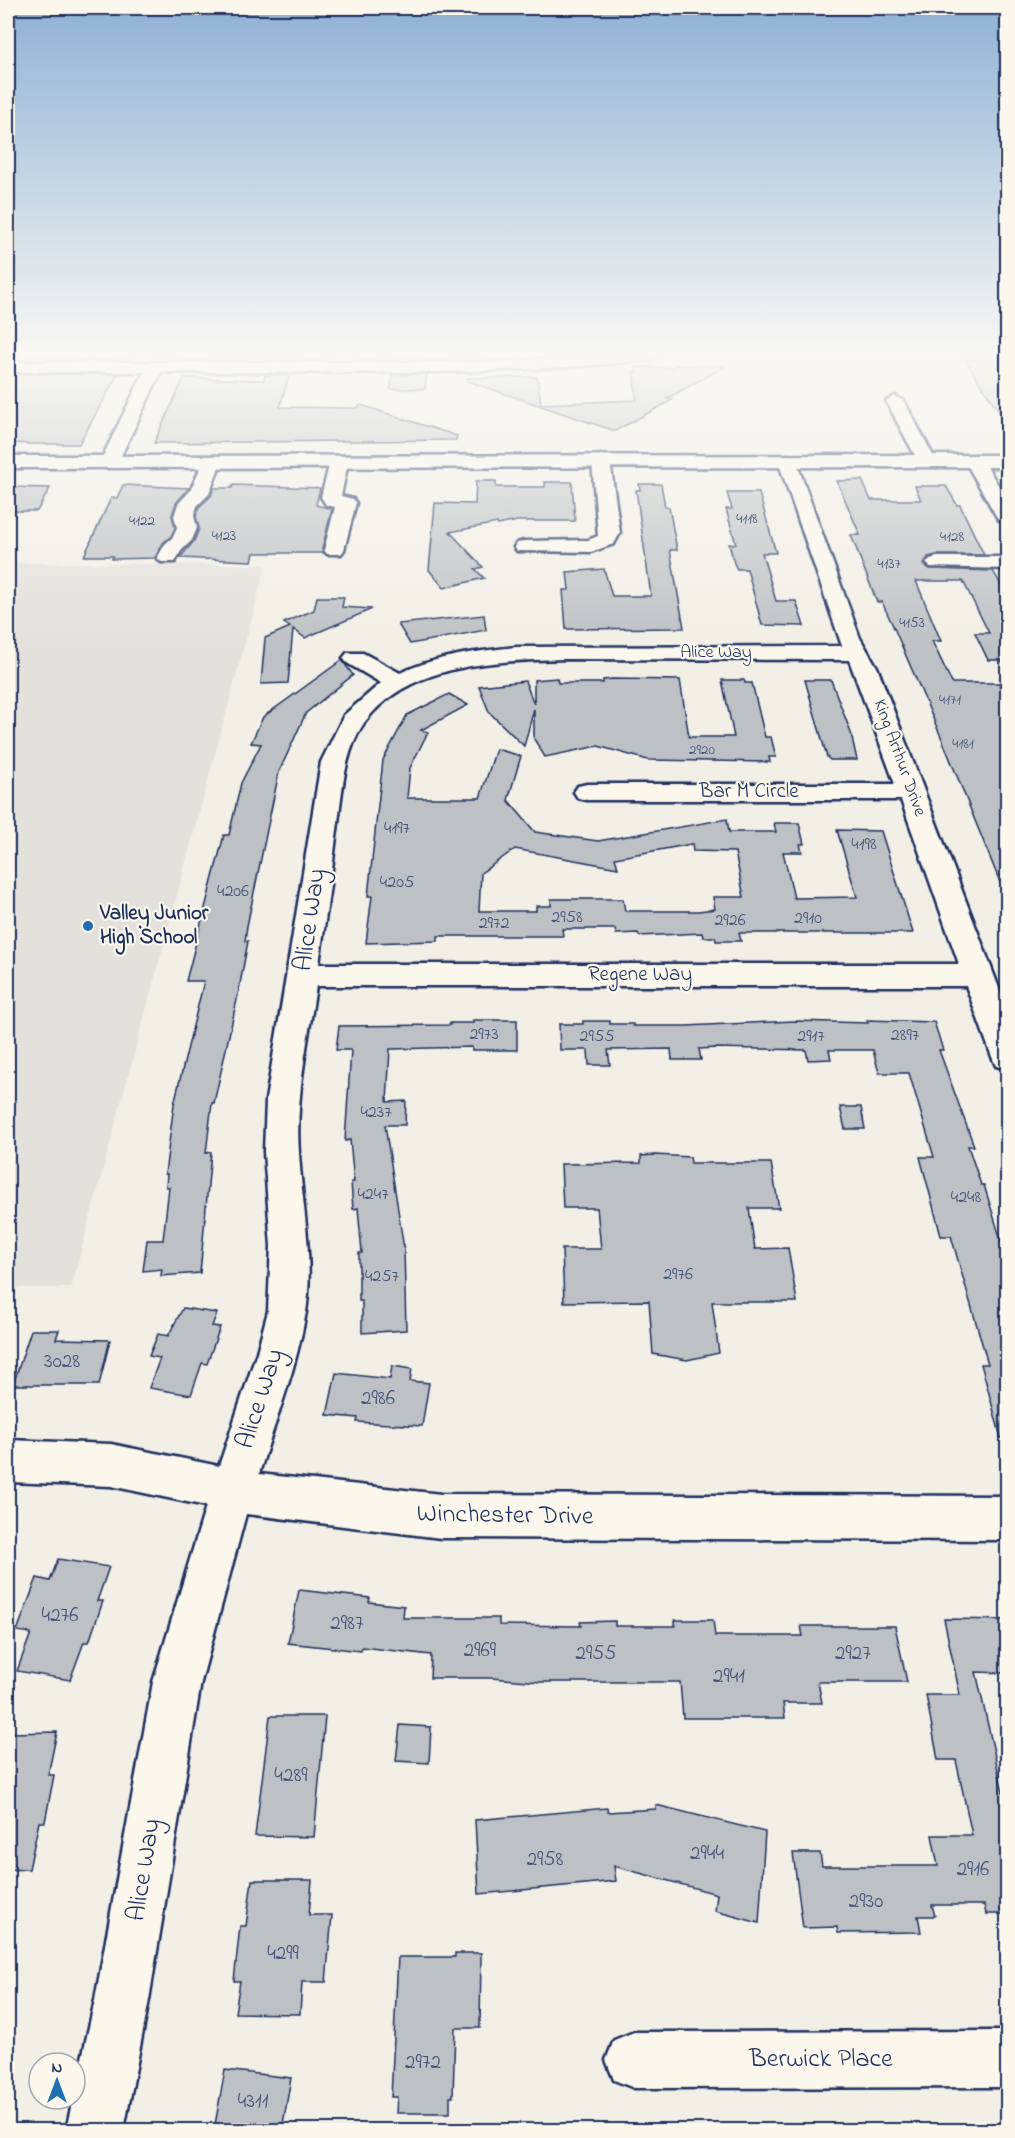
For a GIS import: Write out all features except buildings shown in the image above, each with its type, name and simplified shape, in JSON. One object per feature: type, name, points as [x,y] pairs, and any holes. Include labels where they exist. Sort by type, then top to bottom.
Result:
[{"type":"street","points":[[109,462],[112,455]]},
{"type":"street","points":[[924,455],[927,461]]},
{"type":"street","points":[[524,547],[591,546],[607,540],[610,533],[601,461]]},
{"type":"street","name":"King Arthur Drive","points":[[787,461],[849,638],[866,667],[1008,1057]]},
{"type":"street","points":[[974,461],[1008,519]]},
{"type":"street","points":[[8,462],[1008,461]]},
{"type":"street","points":[[168,558],[172,548],[182,540],[186,528],[184,516],[188,504],[200,494],[212,462]]},
{"type":"street","points":[[334,550],[346,503],[333,501],[331,497],[348,462]]},
{"type":"street","points":[[937,563],[1008,563]]},
{"type":"street","name":"Alice Way","points":[[94,2130],[126,1977],[177,1682],[232,1491],[277,1352],[287,1311],[290,1246],[281,1152],[281,1125],[337,750],[357,716],[383,692],[399,682],[452,662],[509,653],[857,653]]},
{"type":"street","points":[[355,658],[399,682]]},
{"type":"street","name":"Bar M Circle","points":[[587,792],[911,792]]},
{"type":"street","name":"Regene Way","points":[[303,975],[978,975]]},
{"type":"street","name":"Winchester Drive","points":[[8,1461],[111,1465],[232,1491],[358,1509],[491,1518],[1008,1518]]},
{"type":"street","name":"Berwick Place","points":[[634,2060],[1008,2059]]},
{"type":"shaded area","name":"Valley Junior High School","points":[[8,563],[266,565],[71,1288],[8,1288]]},
{"type":"place","name":"Valley Junior High School","points":[[88,926]]}]
